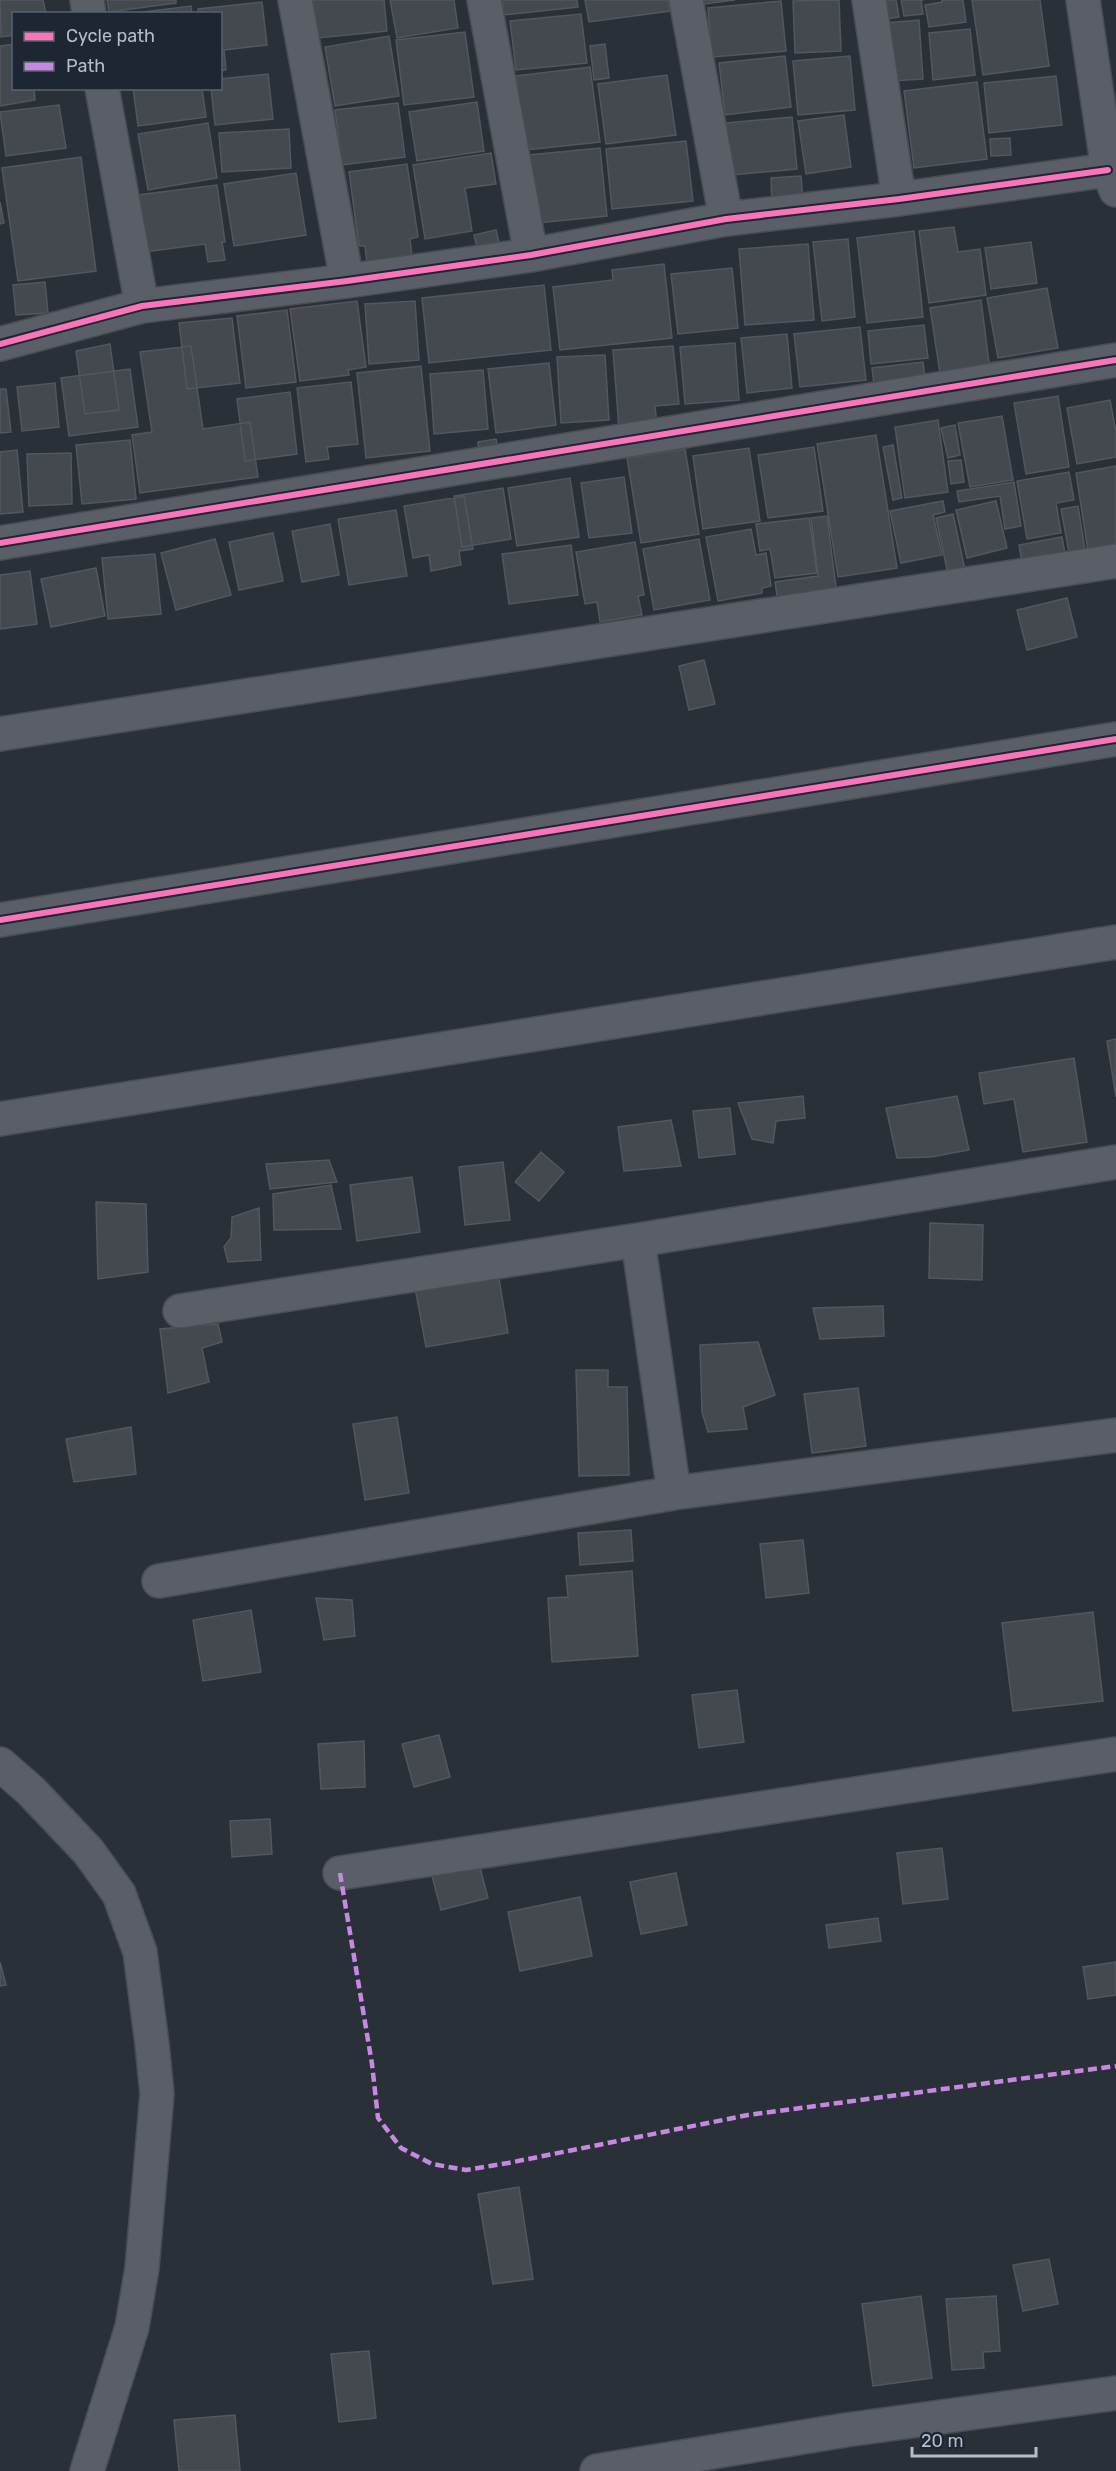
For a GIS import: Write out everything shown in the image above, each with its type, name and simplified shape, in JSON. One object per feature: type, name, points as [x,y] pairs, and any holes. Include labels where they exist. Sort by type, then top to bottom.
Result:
[{"type":"street","points":[[295,0],[347,281]]},
{"type":"street","points":[[484,0],[531,255]]},
{"type":"street","points":[[686,0],[726,219]]},
{"type":"street","points":[[869,0],[898,200]]},
{"type":"street","points":[[0,344],[142,306],[347,281],[531,255],[726,219],[1112,180],[1102,31],[1083,0]]},
{"type":"street","points":[[102,90],[142,306]]},
{"type":"street","points":[[0,543],[1116,360]]},
{"type":"street","points":[[0,734],[1116,561]]},
{"type":"street","points":[[0,920],[1116,739]]},
{"type":"street","points":[[0,1119],[1116,942]]},
{"type":"street","points":[[180,1311],[638,1240],[1116,1162]]},
{"type":"street","points":[[638,1240],[674,1493]]},
{"type":"street","points":[[159,1581],[674,1493],[1116,1435]]},
{"type":"street","points":[[340,1873],[1116,1754]]},
{"type":"street","points":[[0,1764],[32,1791],[88,1851],[118,1894],[141,1952],[157,2094],[142,2268],[132,2327],[87,2471]]},
{"type":"street","points":[[597,2471],[846,2430],[1116,2393]]},
{"type":"building","points":[[0,0],[43,0],[46,12],[12,12],[12,35],[1,37]]},
{"type":"building","points":[[107,0],[176,0],[176,3],[109,12]]},
{"type":"building","points":[[313,0],[384,0],[387,31],[317,38]]},
{"type":"building","points":[[390,0],[454,0],[458,28],[397,38]]},
{"type":"building","points":[[502,0],[577,0],[578,7],[504,15]]},
{"type":"building","points":[[585,0],[668,0],[670,11],[589,22]]},
{"type":"building","points":[[695,0],[735,0],[696,5]]},
{"type":"building","points":[[839,0],[841,51],[795,53],[793,1]]},
{"type":"building","points":[[878,0],[896,0],[899,17],[881,20]]},
{"type":"building","points":[[901,0],[921,0],[923,14],[904,16]]},
{"type":"building","points":[[942,0],[963,0],[966,22],[929,27],[925,5],[942,2]]},
{"type":"building","points":[[972,0],[1040,0],[1049,66],[983,75]]},
{"type":"building","points":[[781,1],[786,51],[712,57],[708,8]]},
{"type":"building","points":[[262,2],[267,45],[224,50],[226,70],[222,71],[222,12],[198,12],[198,9]]},
{"type":"building","points":[[191,6],[192,12],[143,12]]},
{"type":"building","points":[[581,14],[587,63],[516,70],[510,21]]},
{"type":"building","points":[[919,20],[923,79],[891,81],[886,23]]},
{"type":"building","points":[[970,29],[975,75],[933,80],[929,33]]},
{"type":"building","points":[[465,32],[474,97],[404,105],[396,40]]},
{"type":"building","points":[[389,36],[399,96],[335,106],[325,47]]},
{"type":"building","points":[[12,44],[12,90],[34,90],[35,100],[0,106],[0,46]]},
{"type":"building","points":[[605,44],[609,78],[594,80],[590,46]]},
{"type":"building","points":[[785,56],[791,107],[725,115],[719,63]]},
{"type":"building","points":[[850,56],[855,110],[798,115],[793,61]]},
{"type":"building","points":[[590,67],[600,142],[526,150],[516,76]]},
{"type":"building","points":[[268,74],[273,119],[215,125],[211,90],[222,90],[222,79]]},
{"type":"building","points":[[667,75],[676,135],[606,144],[598,84]]},
{"type":"building","points":[[1056,76],[1062,125],[989,133],[984,83]]},
{"type":"building","points":[[977,82],[987,159],[914,168],[904,91]]},
{"type":"building","points":[[133,90],[202,90],[206,117],[138,126]]},
{"type":"building","points":[[477,102],[484,151],[417,161],[409,112]]},
{"type":"building","points":[[398,103],[405,157],[342,165],[335,110]]},
{"type":"building","points":[[59,105],[66,148],[6,156],[0,112]]},
{"type":"building","points":[[844,115],[851,167],[806,174],[798,121]]},
{"type":"building","points":[[792,117],[797,169],[731,175],[726,123]]},
{"type":"building","points":[[208,123],[217,178],[148,190],[138,134]]},
{"type":"building","points":[[289,129],[291,168],[222,172],[219,133]]},
{"type":"building","points":[[1010,138],[1011,155],[991,156],[990,139]]},
{"type":"building","points":[[686,141],[693,201],[612,209],[606,149]]},
{"type":"building","points":[[600,148],[607,216],[537,223],[529,155]]},
{"type":"building","points":[[491,153],[496,184],[465,188],[472,231],[425,239],[413,165]]},
{"type":"building","points":[[81,157],[96,271],[18,281],[2,168]]},
{"type":"building","points":[[407,164],[418,237],[410,239],[412,257],[367,263],[365,246],[359,246],[349,172]]},
{"type":"building","points":[[296,173],[306,235],[234,246],[224,184]]},
{"type":"building","points":[[801,176],[803,202],[772,205],[771,178]]},
{"type":"building","points":[[217,185],[225,242],[222,242],[225,260],[208,262],[205,244],[145,252],[138,195]]},
{"type":"building","points":[[0,202],[4,223],[0,224]]},
{"type":"building","points":[[954,227],[958,252],[980,249],[986,295],[929,303],[919,231]]},
{"type":"building","points":[[496,230],[500,247],[478,252],[474,235]]},
{"type":"building","points":[[914,231],[923,317],[867,323],[857,238]]},
{"type":"building","points":[[848,239],[855,317],[822,321],[813,242]]},
{"type":"building","points":[[1031,242],[1037,283],[991,289],[985,248]]},
{"type":"building","points":[[808,244],[814,320],[745,325],[739,249]]},
{"type":"building","points":[[664,264],[672,338],[560,350],[553,287],[613,280],[612,270]]},
{"type":"building","points":[[732,268],[738,328],[678,334],[671,274]]},
{"type":"building","points":[[45,282],[48,313],[16,315],[13,285]]},
{"type":"building","points":[[544,285],[551,350],[429,363],[422,298]]},
{"type":"building","points":[[1047,288],[1058,348],[998,358],[987,298]]},
{"type":"building","points":[[981,300],[989,363],[1001,361],[1003,372],[941,380],[930,308]]},
{"type":"building","points":[[357,301],[366,367],[348,370],[349,375],[300,381],[290,309]]},
{"type":"building","points":[[415,301],[419,360],[369,364],[365,304]]},
{"type":"building","points":[[287,310],[296,382],[246,388],[237,316]]},
{"type":"building","points":[[232,318],[240,383],[187,389],[179,323]]},
{"type":"building","points":[[924,325],[928,358],[871,364],[868,331]]},
{"type":"building","points":[[860,327],[866,380],[800,387],[794,334]]},
{"type":"building","points":[[787,334],[792,388],[747,393],[741,338]]},
{"type":"building","points":[[735,343],[739,400],[685,404],[680,347]]},
{"type":"building","points":[[110,344],[119,410],[85,414],[76,351]]},
{"type":"building","points":[[191,346],[203,429],[250,422],[258,477],[140,493],[132,435],[152,432],[140,352]]},
{"type":"building","points":[[673,346],[679,404],[655,406],[657,426],[619,429],[613,350]]},
{"type":"building","points":[[605,355],[609,420],[561,423],[557,357]]},
{"type":"building","points":[[923,362],[926,387],[875,394],[872,368]]},
{"type":"building","points":[[549,363],[556,425],[496,433],[488,369]]},
{"type":"building","points":[[421,366],[430,451],[366,458],[357,373]]},
{"type":"building","points":[[130,369],[138,427],[69,436],[61,378]]},
{"type":"building","points":[[483,370],[488,429],[434,434],[430,374]]},
{"type":"building","points":[[351,382],[358,444],[327,447],[329,459],[306,462],[297,388]]},
{"type":"building","points":[[55,383],[59,427],[22,431],[17,387]]},
{"type":"building","points":[[0,389],[6,389],[11,432],[0,433]]},
{"type":"building","points":[[290,392],[297,454],[245,461],[237,399]]},
{"type":"building","points":[[1058,396],[1069,467],[1026,474],[1014,403]]},
{"type":"building","points":[[1110,400],[1116,432],[1116,457],[1077,464],[1067,408]]},
{"type":"building","points":[[1002,416],[1013,480],[970,487],[958,423]]},
{"type":"building","points":[[938,420],[948,492],[905,498],[895,427]]},
{"type":"building","points":[[955,425],[960,455],[948,458],[941,428]]},
{"type":"building","points":[[876,435],[897,568],[838,577],[817,444]]},
{"type":"building","points":[[496,439],[499,456],[479,459],[478,442]]},
{"type":"building","points":[[130,440],[136,499],[82,504],[76,445]]},
{"type":"building","points":[[893,445],[902,498],[893,500],[883,447]]},
{"type":"building","points":[[814,447],[823,511],[768,518],[758,455]]},
{"type":"building","points":[[749,448],[760,521],[703,529],[693,456]]},
{"type":"building","points":[[685,449],[699,534],[641,543],[627,458]]},
{"type":"building","points":[[17,450],[23,512],[0,514],[0,452]]},
{"type":"building","points":[[71,453],[72,504],[29,506],[27,454]]},
{"type":"building","points":[[961,460],[964,482],[951,484],[948,461]]},
{"type":"building","points":[[1116,466],[1116,547],[1088,551],[1076,473]]},
{"type":"building","points":[[1069,472],[1074,500],[1056,503],[1061,533],[1027,539],[1017,481]]},
{"type":"building","points":[[624,477],[632,533],[589,538],[581,483]]},
{"type":"building","points":[[570,478],[579,537],[517,546],[508,488]]},
{"type":"building","points":[[1014,482],[1021,526],[1005,529],[1000,496],[959,502],[957,491]]},
{"type":"building","points":[[503,488],[511,539],[462,547],[454,496]]},
{"type":"building","points":[[464,496],[473,549],[459,551],[461,565],[431,571],[429,555],[413,558],[404,506]]},
{"type":"building","points":[[943,501],[945,512],[933,515],[942,555],[901,563],[890,511]]},
{"type":"building","points":[[996,501],[1007,548],[967,558],[956,510]]},
{"type":"building","points":[[1078,506],[1086,556],[1070,558],[1061,509]]},
{"type":"building","points":[[396,510],[407,576],[349,585],[338,519]]},
{"type":"building","points":[[953,514],[965,570],[948,574],[936,518]]},
{"type":"building","points":[[827,516],[837,595],[778,603],[775,582],[818,576],[811,518]]},
{"type":"building","points":[[809,518],[817,573],[775,578],[770,549],[760,551],[756,524]]},
{"type":"building","points":[[330,524],[339,575],[302,582],[292,531]]},
{"type":"building","points":[[751,529],[756,555],[766,553],[771,586],[762,588],[762,593],[718,601],[706,537]]},
{"type":"building","points":[[273,533],[283,581],[239,590],[229,542]]},
{"type":"building","points":[[1062,537],[1065,554],[1022,562],[1019,545]]},
{"type":"building","points":[[215,539],[231,595],[176,610],[161,553]]},
{"type":"building","points":[[699,539],[710,600],[654,610],[643,549]]},
{"type":"building","points":[[635,542],[644,595],[638,596],[642,615],[600,622],[597,602],[585,604],[576,552]]},
{"type":"building","points":[[571,545],[578,595],[509,604],[502,554]]},
{"type":"building","points":[[155,554],[161,614],[108,619],[102,558]]},
{"type":"building","points":[[96,568],[105,616],[51,627],[41,579]]},
{"type":"building","points":[[30,571],[37,624],[0,629],[0,575]]},
{"type":"building","points":[[1067,598],[1077,637],[1027,650],[1017,610]]},
{"type":"building","points":[[704,660],[715,704],[689,710],[679,666]]},
{"type":"building","points":[[1116,1039],[1116,1097],[1107,1041]]},
{"type":"building","points":[[1074,1058],[1087,1142],[1023,1152],[1014,1099],[984,1104],[979,1073]]},
{"type":"building","points":[[803,1096],[805,1118],[776,1121],[773,1143],[752,1139],[738,1103]]},
{"type":"building","points":[[957,1096],[969,1150],[931,1157],[897,1158],[886,1108]]},
{"type":"building","points":[[730,1108],[735,1154],[699,1158],[693,1111]]},
{"type":"building","points":[[671,1120],[681,1166],[624,1171],[618,1127]]},
{"type":"building","points":[[541,1152],[564,1172],[539,1201],[515,1182]]},
{"type":"building","points":[[329,1160],[337,1182],[270,1189],[266,1164]]},
{"type":"building","points":[[503,1162],[510,1220],[465,1225],[459,1167]]},
{"type":"building","points":[[412,1177],[420,1232],[357,1241],[350,1185]]},
{"type":"building","points":[[331,1185],[341,1229],[274,1230],[273,1194]]},
{"type":"building","points":[[96,1202],[146,1204],[148,1272],[98,1279]]},
{"type":"building","points":[[259,1208],[261,1260],[228,1262],[224,1247],[231,1238],[232,1217]]},
{"type":"building","points":[[930,1223],[983,1225],[982,1280],[929,1278]]},
{"type":"building","points":[[497,1267],[508,1333],[426,1347],[414,1282]]},
{"type":"building","points":[[883,1306],[884,1336],[820,1339],[813,1308]]},
{"type":"building","points":[[218,1324],[222,1342],[202,1348],[209,1382],[168,1393],[160,1329]]},
{"type":"building","points":[[758,1342],[775,1395],[743,1407],[747,1429],[708,1432],[702,1412],[700,1345]]},
{"type":"building","points":[[576,1370],[608,1370],[608,1387],[627,1387],[629,1475],[579,1476]]},
{"type":"building","points":[[858,1388],[866,1446],[812,1453],[804,1394]]},
{"type":"building","points":[[397,1417],[409,1493],[365,1500],[353,1424]]},
{"type":"building","points":[[131,1427],[136,1474],[74,1482],[66,1439]]},
{"type":"building","points":[[631,1530],[633,1561],[580,1565],[578,1533]]},
{"type":"building","points":[[803,1540],[809,1593],[766,1598],[760,1544]]},
{"type":"building","points":[[632,1571],[638,1656],[552,1662],[548,1598],[568,1597],[566,1576]]},
{"type":"building","points":[[316,1598],[352,1600],[355,1636],[324,1640]]},
{"type":"building","points":[[251,1610],[261,1672],[203,1681],[193,1620]]},
{"type":"building","points":[[1093,1612],[1103,1701],[1013,1711],[1002,1623]]},
{"type":"building","points":[[737,1690],[744,1742],[699,1748],[692,1695]]},
{"type":"building","points":[[439,1735],[450,1777],[414,1787],[402,1744]]},
{"type":"building","points":[[364,1741],[365,1787],[321,1789],[318,1744]]},
{"type":"building","points":[[270,1819],[272,1854],[232,1857],[230,1821]]},
{"type":"building","points":[[942,1848],[948,1899],[903,1904],[897,1853]]},
{"type":"building","points":[[479,1864],[488,1898],[441,1910],[432,1876]]},
{"type":"building","points":[[676,1873],[687,1925],[641,1934],[630,1882]]},
{"type":"building","points":[[580,1897],[592,1956],[520,1971],[508,1912]]},
{"type":"building","points":[[878,1918],[881,1941],[829,1948],[826,1925]]},
{"type":"building","points":[[0,1962],[6,1985],[0,1986]]},
{"type":"building","points":[[1116,1962],[1116,1995],[1088,1999],[1083,1967]]},
{"type":"building","points":[[519,2187],[533,2279],[493,2284],[478,2194]]},
{"type":"building","points":[[1049,2259],[1058,2304],[1023,2311],[1013,2265]]},
{"type":"building","points":[[921,2296],[932,2378],[873,2386],[862,2304]]},
{"type":"building","points":[[996,2296],[1000,2351],[983,2352],[984,2368],[952,2370],[946,2299]]},
{"type":"building","points":[[369,2351],[376,2418],[339,2422],[331,2354]]},
{"type":"building","points":[[235,2415],[240,2471],[179,2471],[174,2420]]},
{"type":"marked path","points":[[340,1873],[372,2064],[378,2118],[401,2148],[432,2164],[466,2170],[748,2115],[1116,2066]]},
{"type":"cycle path","points":[[0,344],[142,306],[347,281],[531,255],[726,219],[899,199],[1108,170]]},
{"type":"cycle path","points":[[0,543],[1116,360]]},
{"type":"cycle path","points":[[0,920],[1116,739]]}]
